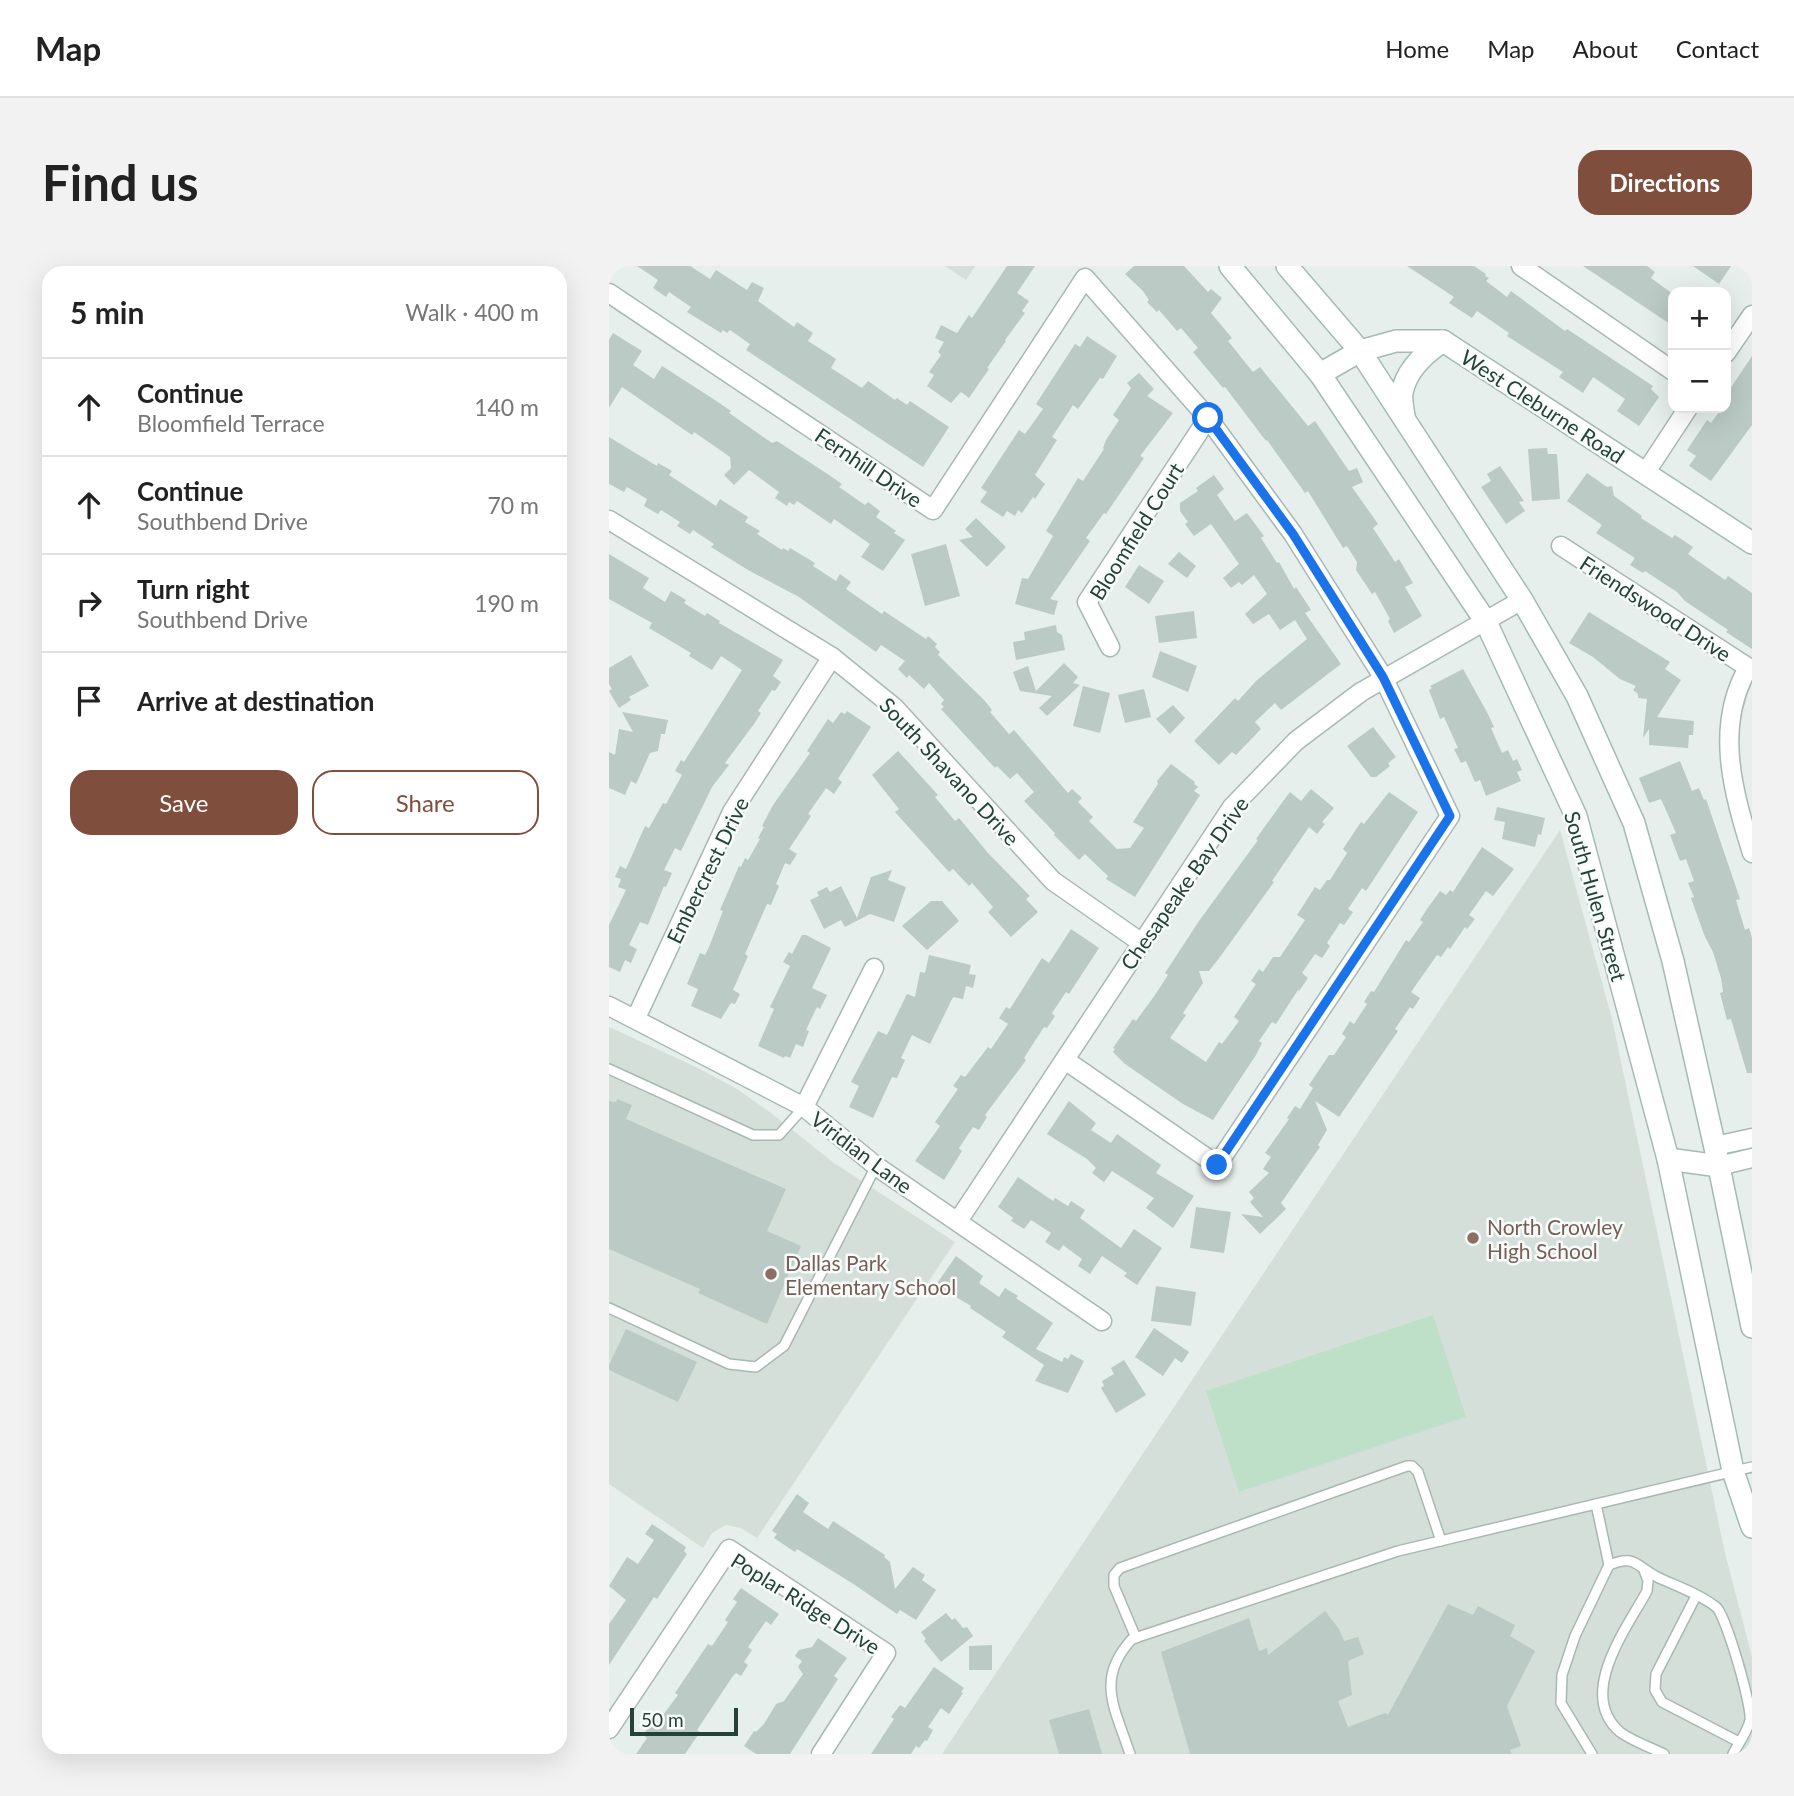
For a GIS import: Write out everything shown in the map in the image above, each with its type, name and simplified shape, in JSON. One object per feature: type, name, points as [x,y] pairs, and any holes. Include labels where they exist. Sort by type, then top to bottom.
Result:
[{"type":"main road","name":"South Hulen Street","points":[[1230,266],[1320,374],[1486,622],[1576,816],[1668,1159],[1742,1469],[1752,1527]]},
{"type":"main road","points":[[1287,266],[1360,351],[1522,600],[1577,696],[1634,824],[1673,961],[1752,1327]]},
{"type":"main road","name":"West Cleburne Road","points":[[1320,374],[1360,351],[1396,341],[1443,341],[1752,543]]},
{"type":"main road","points":[[1404,418],[1402,393],[1413,370],[1422,356],[1443,341]]},
{"type":"main road","points":[[1668,1159],[1717,1156]]},
{"type":"street","points":[[1521,266],[1668,368]]},
{"type":"street","name":"Fernhill Drive","points":[[609,293],[933,510],[1084,278],[1208,418]]},
{"type":"street","points":[[1728,350],[1752,315]]},
{"type":"street","points":[[1646,472],[1685,413]]},
{"type":"street","points":[[1065,1059],[1217,1165],[1450,816],[1383,677],[1293,534],[1208,418]]},
{"type":"street","name":"Bloomfield Court","points":[[1109,647],[1087,602],[1208,418]]},
{"type":"street","name":"South Shavano Drive","points":[[609,520],[832,657],[895,708],[1053,881],[1142,943]]},
{"type":"street","name":"Friendswood Drive","points":[[1561,546],[1750,669]]},
{"type":"street","name":"Chesapeake Bay Drive","points":[[958,1221],[1232,807],[1296,741],[1383,677],[1522,600]]},
{"type":"street","name":"Embercrest Drive","points":[[636,1018],[731,812],[832,657]]},
{"type":"street","points":[[1750,669],[1735,689],[1728,754],[1736,797],[1752,853]]},
{"type":"street","points":[[804,1107],[874,968]]},
{"type":"street","name":"Viridian Lane","points":[[609,1006],[804,1107],[876,1166],[1102,1321]]},
{"type":"street","points":[[1717,1156],[1752,1138]]},
{"type":"street","points":[[1717,1156],[1752,1158]]},
{"type":"street","name":"Poplar Ridge Drive","points":[[609,1728],[729,1549],[886,1653],[821,1754]]},
{"type":"lane","points":[[609,1069],[753,1135],[779,1135],[804,1107]]},
{"type":"lane","points":[[609,1308],[729,1364],[755,1367],[784,1346],[876,1166]]},
{"type":"lane","points":[[1136,1638],[1114,1586],[1114,1575],[1120,1568],[1407,1465],[1418,1472],[1441,1541]]},
{"type":"lane","points":[[1130,1754],[1112,1701],[1110,1675],[1118,1654],[1136,1638],[1398,1551],[1742,1469]]},
{"type":"lane","points":[[1592,1754],[1561,1703],[1562,1675],[1575,1636],[1609,1565],[1596,1504]]},
{"type":"lane","points":[[1609,1565],[1623,1559],[1634,1560],[1644,1570],[1717,1608],[1726,1624],[1748,1696],[1751,1720],[1733,1754]]},
{"type":"lane","points":[[1644,1570],[1648,1581],[1647,1591],[1608,1663],[1602,1699],[1609,1716],[1621,1732],[1664,1754]]},
{"type":"lane","points":[[1696,1596],[1656,1674],[1655,1690],[1662,1702],[1739,1742]]},
{"type":"shaded area","points":[[945,266],[975,266],[966,280]]},
{"type":"shaded area","name":"North Crowley High School","points":[[1560,830],[1612,1019],[1725,1553],[1752,1657],[1752,1754],[942,1754]]},
{"type":"shaded area","name":"Dallas Park Elementary School","points":[[609,1027],[737,1089],[834,1163],[955,1242],[757,1538],[741,1528],[726,1525],[712,1533],[703,1548],[609,1484]]},
{"type":"green space","points":[[1433,1315],[1466,1417],[1239,1492],[1206,1391]]},
{"type":"building","points":[[637,266],[690,266],[710,279],[716,270],[747,290],[752,282],[764,288],[758,301],[794,327],[797,322],[813,333],[808,341],[836,359],[831,368],[862,388],[868,381],[895,400],[897,398],[907,405],[910,401],[949,427],[923,467],[746,350],[750,344],[730,330],[727,333],[723,330],[721,333],[687,312],[691,307],[669,292],[666,297],[653,288],[658,280]]},
{"type":"building","points":[[1007,266],[1035,266],[1017,293],[1029,301],[1022,311],[1025,313],[969,398],[961,392],[951,403],[927,386],[934,375],[929,372],[941,355],[938,352],[944,342],[935,338],[941,325],[957,333],[969,315],[972,318]]},
{"type":"building","points":[[1134,266],[1184,266],[1208,292],[1211,289],[1222,298],[1211,313],[1232,338],[1228,341],[1253,372],[1260,367],[1308,426],[1315,421],[1349,471],[1357,468],[1363,482],[1352,487],[1378,524],[1373,528],[1395,562],[1399,559],[1413,583],[1405,587],[1422,616],[1394,633],[1388,621],[1390,619],[1375,592],[1372,594],[1356,570],[1357,562],[1347,546],[1343,548],[1308,491],[1305,493],[1225,387],[1223,388],[1193,352],[1198,348],[1181,328],[1177,331],[1159,310],[1157,312],[1147,302],[1149,300],[1143,291],[1125,274]]},
{"type":"building","points":[[1407,266],[1474,266],[1486,274],[1489,278],[1486,281],[1507,297],[1511,291],[1565,331],[1567,329],[1653,386],[1651,389],[1659,397],[1639,426],[1617,411],[1625,399],[1593,377],[1583,393],[1559,377],[1563,372],[1507,336],[1509,333],[1477,311],[1472,318],[1449,303],[1454,297]]},
{"type":"building","points":[[1583,266],[1647,266],[1655,272],[1651,278],[1668,290],[1668,323]]},
{"type":"building","points":[[1693,266],[1731,266],[1719,284]]},
{"type":"building","points":[[613,333],[642,351],[633,365],[654,379],[662,366],[731,411],[729,413],[772,443],[777,441],[829,475],[842,484],[839,487],[865,505],[868,502],[880,511],[876,517],[905,540],[883,571],[861,557],[870,544],[834,519],[831,524],[797,501],[794,505],[789,502],[787,506],[775,498],[779,492],[749,470],[734,485],[724,475],[731,468],[730,457],[694,432],[692,435],[622,387],[609,408],[609,340]]},
{"type":"building","points":[[1087,336],[1117,356],[1103,379],[1100,378],[1078,409],[1073,405],[1052,437],[1057,440],[1035,475],[1045,484],[1035,499],[1033,497],[1022,513],[1018,510],[1015,516],[1007,511],[1003,517],[980,502],[987,492],[981,488],[1019,430],[1025,434],[1043,409],[1036,404],[1075,344],[1080,347]]},
{"type":"building","points":[[1752,356],[1752,425],[1711,481],[1689,466],[1696,456],[1687,450],[1707,420],[1711,423],[1718,413],[1731,413],[1731,388]]},
{"type":"building","points":[[1139,373],[1154,389],[1147,396],[1173,413],[1140,456],[1144,458],[1106,514],[1104,513],[1086,538],[1090,541],[1050,599],[1058,601],[1054,615],[1015,604],[1022,578],[1028,579],[1053,536],[1046,531],[1078,478],[1083,481],[1104,449],[1106,440],[1119,420],[1113,415],[1131,388],[1127,383]]},
{"type":"building","points":[[609,437],[657,466],[658,463],[672,471],[669,475],[716,506],[720,499],[748,517],[745,522],[760,531],[757,534],[782,550],[783,548],[788,551],[790,548],[815,563],[813,566],[836,581],[840,574],[851,582],[846,589],[882,614],[884,611],[926,639],[928,636],[937,644],[935,647],[940,652],[938,655],[985,701],[992,710],[990,712],[1009,734],[1014,730],[1068,793],[1072,789],[1082,798],[1078,802],[1093,817],[1089,821],[1117,849],[1130,848],[1144,828],[1133,822],[1158,784],[1157,781],[1171,764],[1195,782],[1198,787],[1194,791],[1200,795],[1135,897],[1106,879],[1108,876],[1085,854],[1079,860],[1054,835],[1024,801],[1034,792],[1017,773],[1010,779],[997,766],[995,768],[941,709],[944,707],[941,704],[944,700],[929,683],[924,689],[898,669],[905,661],[881,645],[876,652],[799,597],[711,547],[714,544],[693,530],[690,534],[677,526],[680,522],[661,510],[658,514],[644,506],[647,499],[627,487],[624,492],[609,484]]},
{"type":"building","points":[[1547,448],[1548,454],[1557,454],[1560,499],[1532,501],[1528,449]]},
{"type":"building","points":[[1500,466],[1524,501],[1519,502],[1525,511],[1506,524],[1481,487],[1491,481],[1487,474]]},
{"type":"building","points":[[1587,473],[1607,487],[1612,486],[1614,496],[1642,516],[1641,518],[1672,538],[1675,535],[1693,547],[1688,554],[1725,580],[1728,576],[1752,593],[1752,649],[1685,601],[1677,592],[1645,571],[1643,573],[1630,565],[1635,558],[1596,533],[1602,525],[1567,501]]},
{"type":"building","points":[[1214,475],[1224,489],[1217,495],[1235,521],[1247,513],[1264,536],[1261,538],[1311,610],[1305,613],[1341,664],[1281,710],[1275,703],[1255,722],[1261,729],[1236,755],[1232,752],[1219,765],[1194,741],[1235,698],[1238,701],[1257,680],[1307,639],[1295,620],[1280,630],[1269,614],[1253,624],[1245,614],[1267,594],[1254,575],[1242,585],[1239,582],[1231,588],[1223,578],[1239,564],[1211,524],[1194,536],[1185,524],[1188,522],[1180,511],[1180,503],[1198,491],[1196,488]]},
{"type":"building","points":[[976,518],[1006,547],[987,567],[959,540],[973,537],[965,529]]},
{"type":"building","points":[[946,544],[960,596],[925,606],[911,554]]},
{"type":"building","points":[[1179,552],[1196,566],[1187,578],[1168,564]]},
{"type":"building","points":[[609,554],[649,578],[643,588],[665,602],[671,591],[705,616],[707,613],[720,621],[719,623],[783,660],[773,676],[781,682],[775,691],[772,690],[758,711],[761,713],[754,724],[725,763],[729,765],[712,787],[681,851],[675,848],[664,870],[672,873],[666,887],[664,886],[648,925],[640,922],[629,945],[637,949],[631,963],[625,960],[620,972],[609,967],[609,925],[626,890],[618,887],[621,879],[615,877],[620,866],[626,869],[645,826],[649,828],[663,803],[666,804],[682,775],[675,771],[681,760],[684,762],[742,670],[721,656],[712,670],[689,656],[691,653],[649,628],[652,623],[609,599]]},
{"type":"building","points":[[1139,565],[1164,581],[1149,604],[1125,587]]},
{"type":"building","points":[[1194,611],[1197,638],[1159,643],[1155,616]]},
{"type":"building","points":[[1589,612],[1670,662],[1665,669],[1681,680],[1657,717],[1694,721],[1688,748],[1649,745],[1649,729],[1643,738],[1647,699],[1638,698],[1638,694],[1633,690],[1636,686],[1620,679],[1593,657],[1569,643]]},
{"type":"building","points":[[1056,625],[1057,632],[1062,635],[1065,650],[1016,660],[1013,642],[1025,640],[1024,632]]},
{"type":"building","points":[[1160,651],[1197,666],[1188,692],[1152,677]]},
{"type":"building","points":[[631,655],[649,686],[629,697],[631,700],[619,708],[609,691],[612,689],[609,684],[609,668]]},
{"type":"building","points":[[1064,663],[1078,677],[1073,683],[1080,685],[1047,716],[1039,708],[1052,696],[1020,691],[1013,672],[1028,666],[1036,691]]},
{"type":"building","points":[[1463,669],[1488,714],[1502,753],[1508,750],[1513,761],[1517,759],[1522,770],[1517,772],[1521,781],[1486,796],[1480,780],[1475,782],[1466,761],[1461,763],[1454,749],[1458,748],[1444,717],[1440,719],[1429,690],[1432,688],[1430,686]]},
{"type":"building","points":[[1083,686],[1110,693],[1100,733],[1073,726]]},
{"type":"building","points":[[1144,689],[1151,717],[1125,723],[1118,695]]},
{"type":"building","points":[[1173,705],[1185,718],[1170,734],[1156,719]]},
{"type":"building","points":[[847,711],[871,727],[838,779],[842,782],[834,794],[826,788],[789,849],[797,854],[790,865],[785,863],[771,905],[767,904],[745,954],[748,956],[733,990],[740,994],[735,1004],[731,1003],[721,1019],[691,1006],[698,989],[687,984],[700,953],[705,955],[709,947],[723,911],[720,910],[739,866],[741,867],[745,858],[748,860],[760,839],[758,838],[764,827],[762,826],[773,805],[810,753],[807,751],[828,719],[833,723],[841,712],[845,714]]},
{"type":"building","points":[[622,712],[668,720],[665,734],[661,734],[658,751],[650,753],[636,784],[631,781],[625,795],[609,788],[609,752],[615,755],[619,729],[633,732]]},
{"type":"building","points":[[1373,727],[1396,757],[1388,763],[1390,766],[1376,777],[1371,777],[1347,746]]},
{"type":"building","points":[[898,751],[938,795],[935,797],[955,821],[959,818],[988,853],[1030,896],[1026,899],[1038,912],[1011,937],[988,912],[993,907],[972,883],[969,886],[953,869],[949,872],[895,812],[899,809],[872,775]]},
{"type":"building","points":[[1680,761],[1692,791],[1699,788],[1704,800],[1706,799],[1740,899],[1736,900],[1745,930],[1749,928],[1752,938],[1752,1073],[1747,1073],[1731,1019],[1727,1020],[1720,993],[1723,992],[1721,978],[1691,898],[1694,897],[1688,883],[1694,881],[1686,859],[1680,861],[1670,835],[1676,833],[1661,799],[1649,803],[1639,778]]},
{"type":"building","points":[[1311,789],[1334,808],[1322,822],[1325,824],[1317,834],[1309,827],[1272,881],[1274,882],[1220,957],[1209,971],[1199,971],[1203,983],[1170,1038],[1206,1062],[1219,1042],[1222,1044],[1239,1021],[1234,1017],[1256,984],[1251,981],[1259,969],[1263,972],[1273,957],[1280,957],[1305,920],[1297,915],[1315,887],[1320,890],[1327,880],[1330,880],[1347,853],[1343,849],[1361,822],[1364,824],[1389,792],[1418,812],[1366,891],[1362,888],[1348,909],[1353,912],[1344,925],[1340,923],[1327,943],[1330,946],[1322,958],[1315,954],[1302,973],[1308,978],[1276,1024],[1272,1022],[1259,1041],[1262,1043],[1256,1055],[1213,1120],[1183,1104],[1125,1064],[1113,1052],[1113,1048],[1133,1019],[1136,1021],[1155,995],[1168,975],[1165,973],[1199,921],[1290,792],[1301,801]]},
{"type":"building","points":[[1497,807],[1545,818],[1535,847],[1502,839],[1505,822],[1494,820]]},
{"type":"building","points":[[1482,847],[1514,869],[1493,896],[1486,891],[1469,915],[1475,919],[1467,929],[1465,927],[1450,949],[1448,947],[1441,957],[1437,955],[1411,992],[1420,998],[1413,1009],[1410,1007],[1395,1029],[1398,1031],[1339,1117],[1315,1101],[1327,1130],[1318,1145],[1320,1147],[1281,1203],[1286,1209],[1260,1234],[1241,1214],[1263,1217],[1250,1202],[1254,1198],[1249,1192],[1269,1173],[1263,1169],[1271,1157],[1265,1153],[1295,1106],[1300,1109],[1313,1088],[1309,1085],[1329,1055],[1334,1055],[1346,1037],[1342,1034],[1350,1021],[1354,1024],[1367,1004],[1364,1002],[1371,991],[1374,992],[1406,940],[1409,942],[1423,922],[1420,920],[1427,909],[1440,891],[1446,895],[1450,890],[1453,892]]},
{"type":"building","points":[[892,870],[888,880],[906,887],[894,922],[870,914],[845,927],[841,920],[824,929],[810,900],[819,896],[817,892],[827,887],[830,892],[841,886],[857,918],[871,877]]},
{"type":"building","points":[[931,901],[942,901],[959,921],[927,950],[902,926]]},
{"type":"building","points":[[1071,929],[1099,948],[1069,994],[1066,992],[1052,1013],[1055,1016],[1047,1028],[1044,1027],[1024,1058],[1024,1063],[985,1115],[987,1117],[979,1130],[973,1127],[959,1148],[962,1151],[944,1180],[915,1161],[940,1126],[935,1122],[958,1089],[953,1086],[961,1075],[965,1077],[988,1047],[991,1049],[1008,1024],[999,1018],[1006,1007],[1010,1009],[1042,958],[1049,963]]},
{"type":"building","points":[[802,935],[831,948],[812,988],[827,995],[820,1009],[817,1007],[806,1030],[809,1031],[803,1047],[796,1044],[790,1058],[784,1058],[758,1046],[774,1009],[770,1007],[790,966],[783,962],[789,952],[792,954]]},
{"type":"building","points":[[929,955],[971,965],[969,974],[976,975],[973,988],[966,986],[963,999],[953,997],[930,1044],[912,1035],[901,1058],[905,1060],[897,1078],[892,1077],[873,1118],[849,1107],[859,1086],[851,1082],[878,1031],[887,1035],[907,994],[915,997],[920,972],[925,973]]},
{"type":"building","points":[[617,1099],[632,1105],[626,1119],[786,1189],[767,1231],[801,1246],[767,1324],[698,1293],[700,1289],[609,1249],[609,1101],[616,1102]]},
{"type":"building","points":[[1069,1101],[1096,1123],[1091,1130],[1111,1143],[1117,1134],[1161,1165],[1156,1173],[1194,1196],[1173,1228],[1146,1208],[1154,1198],[1112,1171],[1104,1182],[1092,1173],[1096,1168],[1087,1159],[1047,1134]]},
{"type":"building","points":[[1018,1177],[1053,1201],[1055,1198],[1068,1206],[1071,1201],[1085,1210],[1080,1218],[1121,1248],[1134,1229],[1162,1248],[1137,1285],[1124,1276],[1127,1273],[1102,1256],[1090,1274],[1078,1266],[1082,1259],[1063,1245],[1059,1251],[1045,1242],[1051,1233],[1031,1220],[1024,1229],[1011,1221],[1013,1218],[998,1207]]},
{"type":"building","points":[[1196,1207],[1231,1212],[1224,1253],[1190,1248]]},
{"type":"building","points":[[956,1256],[983,1276],[979,1283],[999,1297],[1005,1288],[1053,1323],[1036,1349],[1062,1362],[1064,1357],[1068,1359],[1071,1354],[1084,1361],[1068,1393],[1035,1381],[1044,1365],[1002,1337],[1006,1332],[970,1308],[971,1306],[936,1285]]},
{"type":"building","points":[[1156,1286],[1196,1292],[1191,1326],[1151,1321]]},
{"type":"building","points":[[1154,1328],[1189,1352],[1182,1363],[1175,1358],[1163,1376],[1135,1357]]},
{"type":"building","points":[[626,1329],[697,1362],[678,1402],[609,1370]]},
{"type":"building","points":[[1124,1360],[1146,1395],[1116,1413],[1101,1388],[1104,1386],[1102,1381],[1114,1374],[1111,1368]]},
{"type":"building","points":[[797,1494],[809,1503],[803,1512],[828,1529],[833,1521],[885,1555],[890,1562],[895,1589],[913,1567],[925,1575],[922,1580],[936,1590],[916,1620],[900,1610],[897,1614],[797,1549],[795,1552],[774,1538],[777,1534],[772,1531]]},
{"type":"building","points":[[652,1524],[686,1547],[684,1551],[687,1554],[657,1599],[654,1597],[609,1665],[609,1624],[626,1600],[609,1586],[627,1557],[638,1564],[654,1540],[645,1534]]},
{"type":"building","points":[[741,1588],[779,1614],[771,1625],[766,1621],[748,1647],[752,1650],[744,1662],[748,1665],[741,1676],[736,1673],[733,1676],[697,1730],[700,1732],[685,1754],[636,1754],[647,1738],[643,1735],[652,1721],[655,1724],[663,1715],[708,1644],[712,1646],[728,1622],[725,1620],[737,1602],[733,1599]]},
{"type":"building","points":[[1448,1604],[1473,1615],[1478,1606],[1515,1625],[1510,1636],[1535,1651],[1507,1706],[1521,1746],[1510,1750],[1512,1754],[1190,1754],[1161,1652],[1249,1618],[1259,1651],[1267,1648],[1268,1655],[1325,1611],[1339,1629],[1344,1641],[1358,1637],[1364,1654],[1348,1661],[1352,1695],[1338,1701],[1348,1727],[1385,1713],[1388,1715]]},
{"type":"building","points":[[946,1613],[952,1620],[955,1618],[963,1628],[967,1627],[973,1636],[941,1662],[924,1641],[926,1639],[921,1632]]},
{"type":"building","points":[[818,1638],[847,1658],[834,1676],[838,1679],[790,1754],[756,1754],[744,1746],[754,1731],[764,1724],[776,1704],[784,1701],[803,1674],[798,1667],[802,1661],[795,1656],[799,1650],[812,1647]]},
{"type":"building","points":[[992,1645],[992,1670],[969,1670],[969,1646]]},
{"type":"building","points":[[934,1667],[964,1688],[949,1714],[941,1708],[928,1727],[933,1730],[927,1741],[919,1748],[916,1746],[911,1754],[871,1754],[894,1719],[891,1717],[900,1705],[905,1708]]},
{"type":"building","points":[[1089,1709],[1102,1754],[1059,1754],[1049,1720]]},
{"type":"place","name":"North Crowley High School","points":[[1473,1238]]},
{"type":"place","name":"Dallas Park Elementary School","points":[[771,1274]]},
{"type":"route","points":[[1208,418],[1293,534],[1383,677],[1450,816],[1217,1165]]}]
